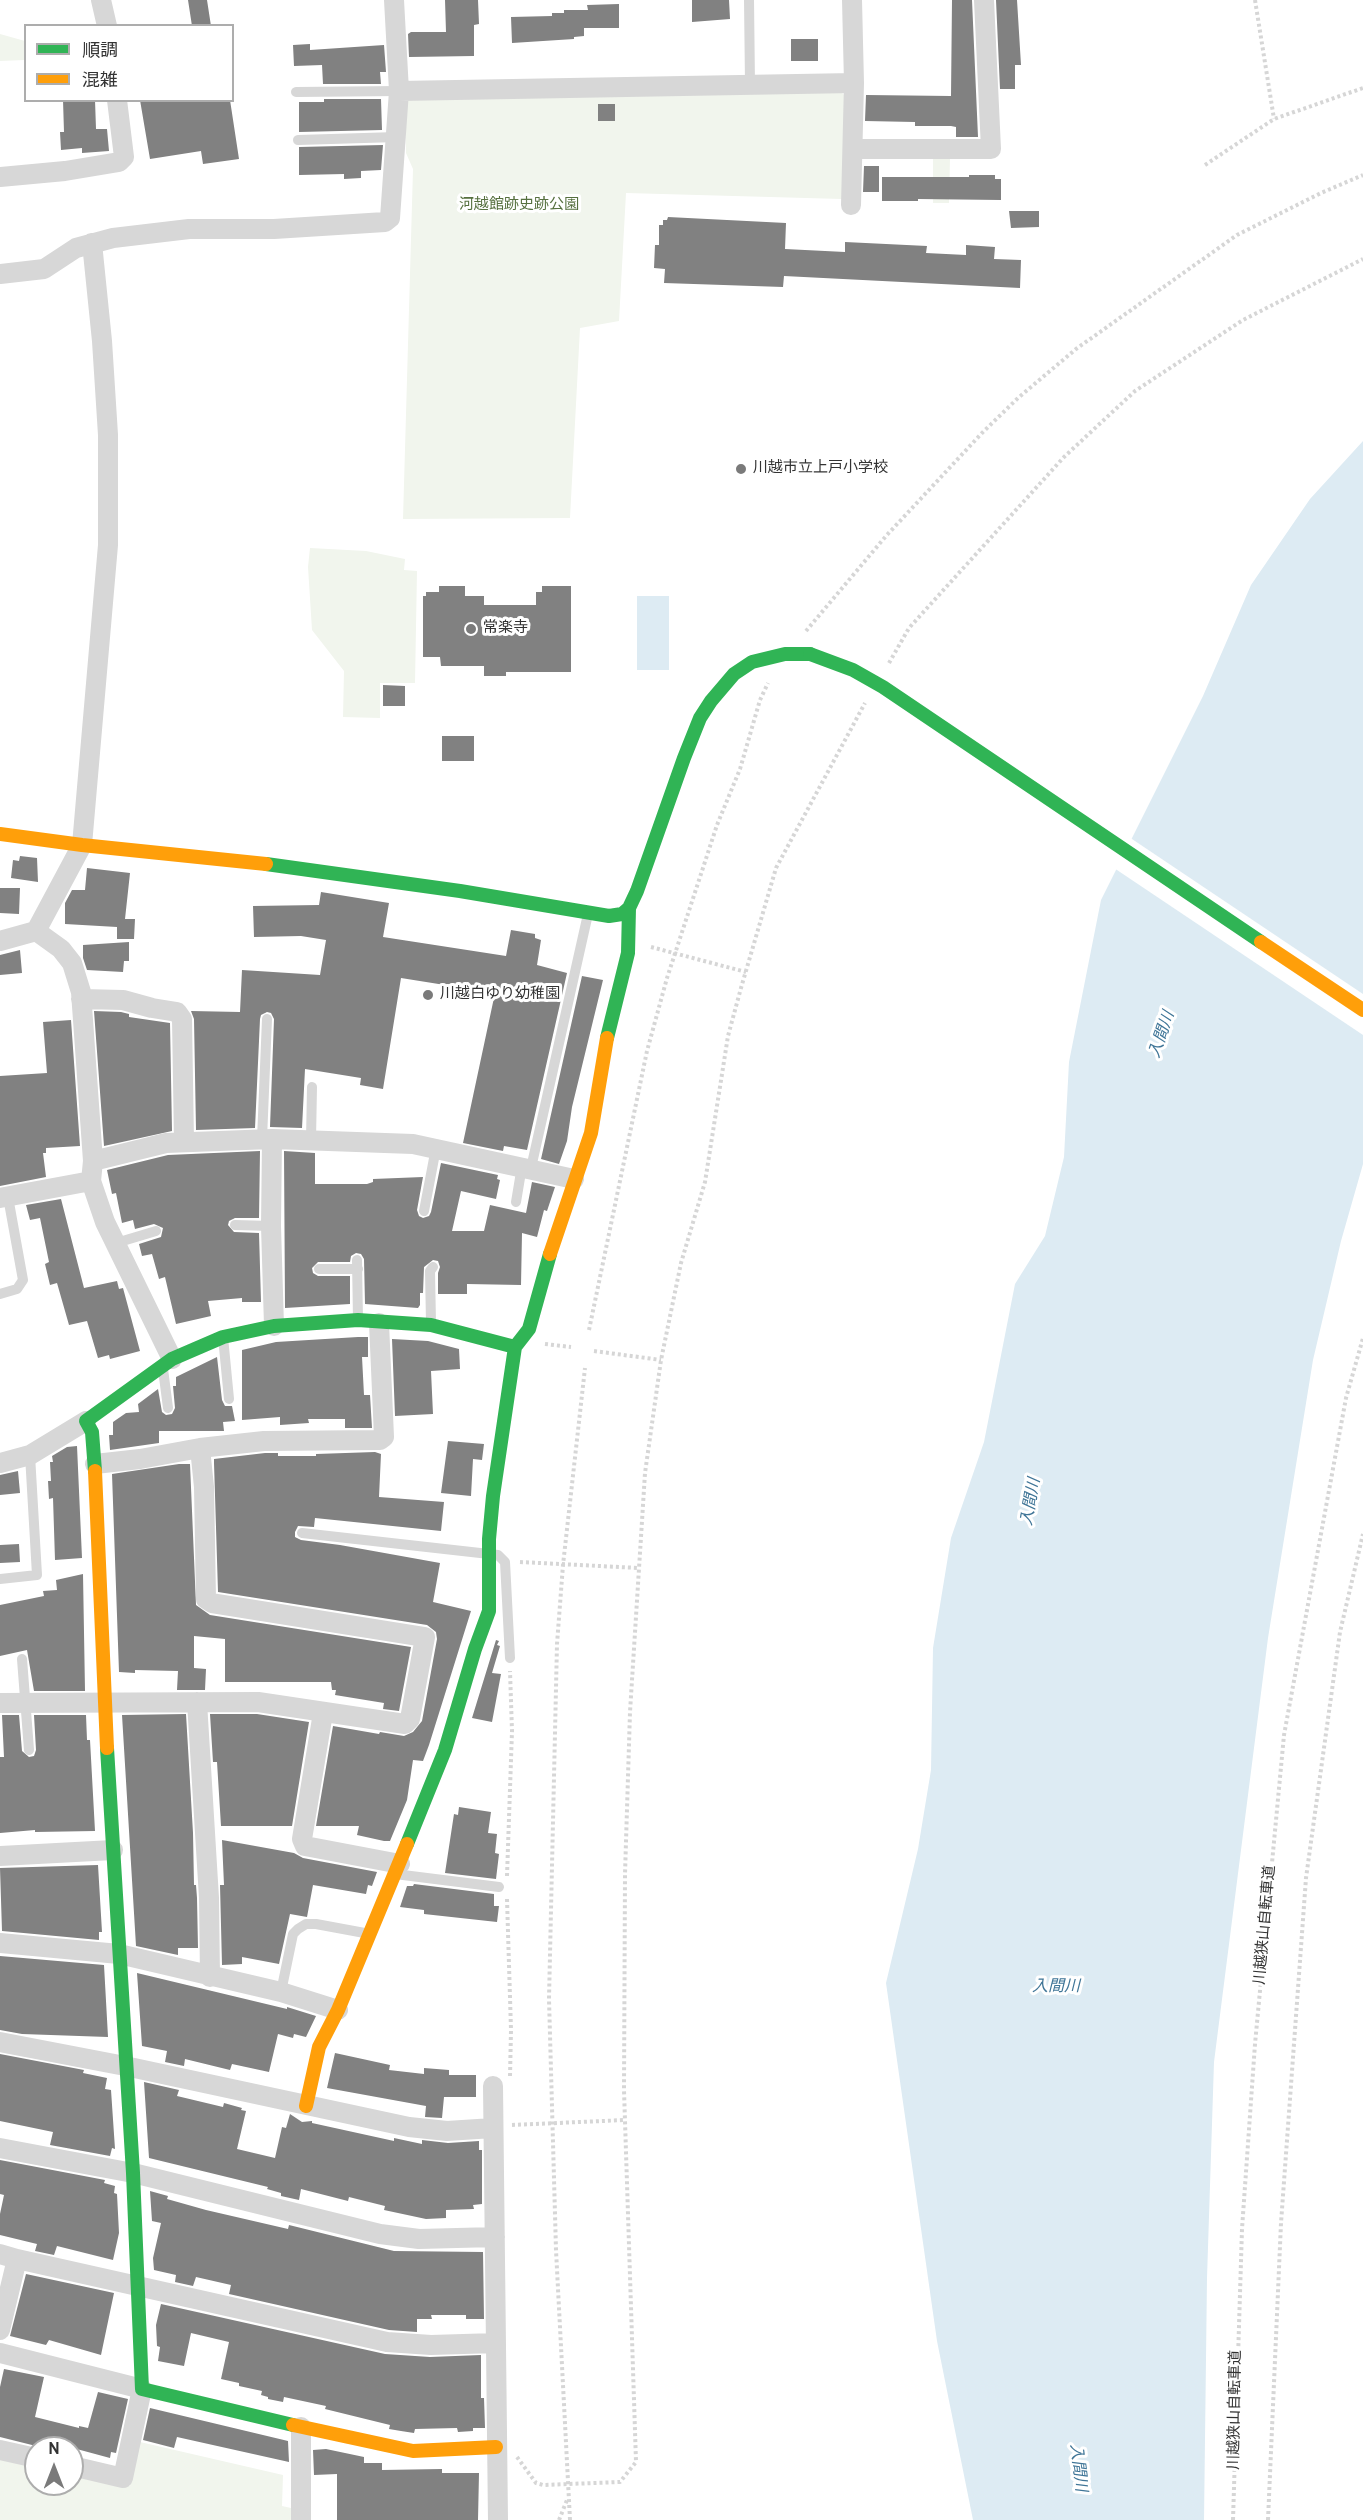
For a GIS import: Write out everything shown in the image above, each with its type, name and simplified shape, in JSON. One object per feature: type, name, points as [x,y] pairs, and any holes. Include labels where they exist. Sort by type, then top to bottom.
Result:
[{"type":"street","points":[[101,0],[107,24]]},
{"type":"street","points":[[0,274],[44,269],[76,248],[113,238],[189,229],[274,229],[385,222],[390,218],[399,91],[394,0]]},
{"type":"street","points":[[852,0],[854,83],[852,205]]},
{"type":"street","points":[[854,149],[991,149],[984,0]]},
{"type":"street","points":[[399,91],[854,83]]},
{"type":"street","points":[[0,177],[65,171],[119,162],[124,157],[117,102]]},
{"type":"street","points":[[0,941],[36,931],[82,845],[108,544],[108,435],[102,341],[92,243]]},
{"type":"street","points":[[306,2106],[319,2047],[338,2010],[446,1750],[475,1649],[489,1611],[493,1496],[515,1347],[530,1329],[574,1179],[591,1133],[609,1025],[628,953],[629,908],[700,718],[734,674],[752,662],[784,654],[810,654],[853,670],[883,687],[1363,1010]]},
{"type":"street","points":[[0,834],[82,845],[247,861],[460,891],[588,914],[609,916],[622,914],[629,908]]},
{"type":"street","points":[[36,931],[61,949],[72,963],[81,999],[93,1161],[91,1181],[105,1222],[167,1362]]},
{"type":"street","points":[[81,999],[123,1000],[177,1012],[182,1019],[184,1142]]},
{"type":"street","points":[[267,1139],[274,1326]]},
{"type":"street","points":[[93,1161],[151,1146],[184,1142],[311,1140],[413,1144],[574,1179]]},
{"type":"street","points":[[4,1198],[91,1181]]},
{"type":"street","points":[[0,1463],[30,1455],[86,1421],[167,1362],[224,1337],[274,1326],[358,1320],[431,1325],[515,1347]]},
{"type":"street","points":[[96,1464],[264,1441],[380,1440],[384,1437],[379,1323]]},
{"type":"street","points":[[84,2469],[123,2478],[142,2389],[133,2173],[104,1702],[96,1464],[92,1432],[86,1421]]},
{"type":"street","points":[[0,1703],[258,1702],[405,1724],[410,1719],[425,1637],[212,1603],[206,1599],[204,1487],[200,1448]]},
{"type":"street","points":[[197,1702],[209,1898],[210,1977]]},
{"type":"street","points":[[323,1713],[302,1839],[305,1846],[398,1869]]},
{"type":"street","points":[[0,1856],[113,1850]]},
{"type":"street","points":[[0,1943],[119,1954],[281,1992],[338,2010]]},
{"type":"street","points":[[0,2042],[125,2066],[409,2127],[447,2131],[501,2122]]},
{"type":"street","points":[[498,2520],[495,2237],[501,2085]]},
{"type":"street","points":[[0,2148],[133,2173],[380,2234],[419,2239],[495,2237]]},
{"type":"street","points":[[0,2330],[9,2256],[387,2342],[496,2343]]},
{"type":"street","points":[[0,2353],[301,2427],[413,2451],[496,2446]]},
{"type":"street","points":[[301,2427],[301,2520]]},
{"type":"street","points":[[0,2450],[24,2455]]},
{"type":"lane","points":[[749,0],[750,84]]},
{"type":"lane","points":[[296,92],[399,91]]},
{"type":"lane","points":[[298,140],[397,137]]},
{"type":"lane","points":[[516,1202],[588,914]]},
{"type":"lane","points":[[267,1019],[267,1139]]},
{"type":"lane","points":[[311,1140],[312,1087]]},
{"type":"lane","points":[[424,1211],[436,1148]]},
{"type":"lane","points":[[0,1294],[17,1289],[23,1280],[4,1198]]},
{"type":"lane","points":[[235,1225],[271,1226]]},
{"type":"lane","points":[[116,1243],[156,1231]]},
{"type":"lane","points":[[319,1269],[357,1265],[358,1320]]},
{"type":"lane","points":[[431,1325],[430,1271],[433,1267]]},
{"type":"lane","points":[[224,1337],[229,1399]]},
{"type":"lane","points":[[167,1362],[168,1408]]},
{"type":"lane","points":[[0,1579],[37,1575],[30,1455]]},
{"type":"lane","points":[[302,1533],[498,1555],[505,1562],[510,1658]]},
{"type":"lane","points":[[22,1659],[29,1750]]},
{"type":"lane","points":[[398,1869],[504,1887]]},
{"type":"lane","points":[[281,1992],[293,1934],[298,1929],[306,1924],[316,1924],[370,1934]]},
{"type":"path","points":[[1255,0],[1274,119]]},
{"type":"path","points":[[1206,165],[1274,119],[1363,88]]},
{"type":"path","points":[[805,632],[886,536],[982,433],[1018,398],[1076,349],[1237,235],[1321,193],[1363,175]]},
{"type":"path","points":[[887,666],[909,627],[1064,457],[1135,391],[1243,320],[1363,259]]},
{"type":"path","points":[[589,1330],[647,1051],[675,953],[717,825],[740,769],[760,700],[771,676]]},
{"type":"path","points":[[516,2456],[536,2483],[543,2485],[620,2481],[636,2462],[625,2120],[625,1874],[630,1712],[645,1473],[661,1360],[681,1263],[705,1182],[728,1036],[776,868],[870,696]]},
{"type":"path","points":[[644,945],[746,972]]},
{"type":"path","name":"川越狭山自転車道","points":[[1233,2520],[1242,2229],[1255,2044],[1284,1735],[1346,1398],[1363,1338]]},
{"type":"path","points":[[539,1343],[571,1347]]},
{"type":"path","points":[[594,1351],[661,1360]]},
{"type":"path","points":[[570,2520],[551,2123],[549,1999],[557,1644],[563,1565],[585,1368]]},
{"type":"path","points":[[1268,2520],[1281,2223],[1306,1878],[1341,1632],[1363,1534]]},
{"type":"path","points":[[525,1562],[639,1568]]},
{"type":"path","points":[[501,2085],[511,2030],[504,1887],[512,1731],[510,1658]]},
{"type":"path","points":[[501,2122],[505,2126],[625,2120]]},
{"type":"path","points":[[559,2520],[568,2497]]},
{"type":"green space","points":[[0,34],[24,41],[24,60],[0,61]]},
{"type":"green space","name":"河越館跡史跡公園","points":[[837,89],[848,98],[842,199],[626,193],[619,321],[580,328],[570,518],[403,519],[413,169],[406,153],[405,103],[413,95]]},
{"type":"green space","points":[[933,158],[950,158],[949,203],[933,203]]},
{"type":"green space","points":[[310,548],[366,551],[405,559],[404,570],[417,571],[415,683],[380,683],[380,718],[343,717],[344,671],[312,630],[308,567]]},
{"type":"green space","points":[[140,2442],[283,2475],[282,2506],[291,2508],[292,2520],[0,2520],[0,2458],[24,2463],[24,2496],[84,2496],[84,2476],[130,2486]]},
{"type":"water","name":"入間川","points":[[1363,441],[1363,1164],[1341,1241],[1313,1360],[1268,1638],[1214,2062],[1207,2278],[1204,2520],[973,2520],[937,2341],[886,1983],[918,1849],[931,1770],[933,1648],[951,1538],[984,1442],[1015,1284],[1045,1236],[1064,1157],[1069,1062],[1101,900],[1203,696],[1251,585],[1310,499]]},
{"type":"water","points":[[637,596],[669,596],[669,670],[637,670]]},
{"type":"pier","points":[[1129,837],[1363,994],[1363,1035],[1114,868]]},
{"type":"building","points":[[188,0],[207,0],[211,24],[192,24]]},
{"type":"building","points":[[445,0],[478,0],[479,24],[474,25],[474,56],[409,57],[408,34],[411,32],[446,32]]},
{"type":"building","points":[[692,0],[729,0],[730,19],[692,22]]},
{"type":"building","points":[[952,0],[972,0],[978,137],[956,137],[956,127],[951,126],[915,126],[915,122],[865,121],[866,95],[951,96]]},
{"type":"building","points":[[996,0],[1017,0],[1021,65],[1015,65],[1015,89],[1000,89]]},
{"type":"building","points":[[619,4],[619,28],[584,28],[584,36],[574,37],[574,39],[512,43],[511,17],[552,16],[552,13],[564,13],[564,10],[588,10],[587,5]]},
{"type":"building","points":[[791,39],[818,39],[818,61],[791,61]]},
{"type":"building","points":[[310,44],[310,50],[384,45],[386,72],[380,72],[381,84],[323,84],[322,65],[294,66],[293,45]]},
{"type":"building","points":[[324,99],[381,99],[382,130],[299,132],[299,102],[324,102]]},
{"type":"building","points":[[63,102],[95,102],[96,129],[107,129],[109,151],[82,153],[82,148],[61,150],[60,132],[64,132]]},
{"type":"building","points":[[140,102],[230,102],[239,159],[203,164],[201,151],[150,159]]},
{"type":"building","points":[[598,104],[615,104],[615,121],[598,121]]},
{"type":"building","points":[[383,145],[381,170],[361,171],[361,178],[344,179],[344,174],[299,175],[299,147]]},
{"type":"building","points":[[864,166],[879,166],[879,192],[863,192]]},
{"type":"building","points":[[969,175],[995,175],[995,179],[1001,179],[1001,200],[882,201],[882,177],[969,177]]},
{"type":"building","points":[[1009,211],[1039,211],[1039,227],[1011,228]]},
{"type":"building","points":[[668,217],[786,223],[785,249],[845,252],[845,242],[927,246],[926,253],[966,255],[966,245],[995,247],[994,259],[1021,260],[1020,288],[784,276],[783,287],[664,283],[665,269],[654,268],[655,245],[659,245],[659,225],[663,225],[663,220],[667,220]]},
{"type":"building","name":"常楽寺","points":[[439,586],[465,586],[465,596],[484,596],[484,605],[536,605],[536,592],[542,592],[542,586],[571,586],[571,672],[506,672],[506,676],[484,676],[484,666],[441,666],[440,657],[423,657],[423,596],[426,596],[426,592],[439,592]]},
{"type":"building","points":[[383,685],[405,686],[405,706],[383,706]]},
{"type":"building","points":[[442,736],[474,736],[474,761],[442,761]]},
{"type":"building","points":[[20,856],[37,858],[38,882],[11,878],[13,860],[19,861]]},
{"type":"building","points":[[87,868],[130,873],[125,919],[135,919],[134,939],[117,939],[117,927],[65,924],[65,903],[72,890],[85,890]]},
{"type":"building","points":[[0,888],[20,888],[19,914],[0,913]]},
{"type":"building","points":[[321,892],[389,903],[383,937],[506,956],[511,930],[535,934],[535,938],[541,940],[537,965],[567,973],[527,1150],[504,1146],[503,1151],[463,1143],[495,993],[401,978],[383,1089],[360,1085],[361,1078],[305,1069],[302,1128],[270,1127],[274,1019],[271,1013],[267,1012],[261,1015],[260,1019],[255,1128],[196,1130],[194,1019],[191,1011],[240,1012],[242,970],[320,975],[326,940],[301,936],[254,937],[253,906],[319,905]]},
{"type":"building","points":[[129,942],[129,961],[124,961],[123,972],[87,970],[83,958],[83,945]]},
{"type":"building","points":[[20,950],[22,973],[0,975],[0,955]]},
{"type":"building","points":[[582,976],[603,980],[572,1107],[567,1141],[559,1164],[541,1159]]},
{"type":"building","points":[[94,1011],[121,1012],[129,1014],[129,1017],[170,1023],[172,1131],[104,1146]]},
{"type":"building","points":[[71,1020],[80,1146],[46,1148],[46,1153],[43,1153],[46,1177],[0,1186],[0,1076],[47,1073],[43,1022]]},
{"type":"building","points":[[260,1151],[259,1218],[235,1218],[229,1221],[228,1225],[234,1232],[259,1233],[261,1302],[242,1302],[242,1298],[208,1301],[211,1316],[176,1324],[165,1277],[159,1279],[152,1254],[142,1256],[139,1244],[161,1237],[163,1228],[154,1224],[135,1229],[133,1220],[122,1223],[116,1193],[112,1194],[107,1170],[168,1155]]},
{"type":"building","points":[[284,1151],[315,1153],[315,1184],[367,1184],[373,1182],[373,1179],[423,1177],[417,1210],[419,1216],[423,1218],[429,1216],[431,1212],[441,1163],[498,1175],[497,1179],[500,1180],[496,1199],[461,1191],[452,1231],[484,1231],[490,1205],[526,1213],[532,1182],[555,1187],[547,1211],[544,1210],[537,1237],[522,1233],[521,1285],[467,1284],[467,1294],[438,1294],[440,1267],[438,1261],[433,1260],[424,1267],[423,1293],[420,1293],[418,1308],[365,1304],[364,1259],[361,1254],[356,1253],[351,1256],[350,1262],[318,1262],[312,1268],[313,1273],[318,1276],[350,1276],[350,1304],[285,1308]]},
{"type":"building","points":[[61,1199],[84,1288],[117,1281],[119,1289],[123,1288],[140,1351],[110,1359],[109,1355],[98,1358],[87,1321],[69,1325],[57,1283],[50,1285],[45,1264],[49,1262],[40,1218],[30,1220],[26,1205]]},
{"type":"building","points":[[368,1337],[368,1357],[362,1357],[364,1395],[370,1395],[372,1428],[345,1428],[345,1419],[308,1419],[309,1423],[280,1425],[280,1417],[242,1420],[242,1350],[276,1342]]},
{"type":"building","points":[[392,1339],[428,1341],[459,1349],[460,1369],[431,1371],[433,1414],[395,1416]]},
{"type":"building","points":[[217,1357],[222,1400],[225,1406],[232,1406],[235,1421],[223,1422],[224,1431],[159,1431],[159,1443],[110,1450],[109,1435],[113,1435],[113,1422],[126,1413],[139,1412],[138,1404],[158,1389],[162,1412],[166,1415],[172,1414],[175,1408],[173,1386],[176,1386],[176,1377]]},
{"type":"building","points":[[448,1441],[484,1444],[482,1460],[473,1459],[471,1496],[441,1493]]},
{"type":"building","points":[[77,1446],[82,1558],[55,1560],[53,1498],[49,1499],[48,1481],[51,1481],[50,1462],[53,1462],[52,1456],[67,1447]]},
{"type":"building","points":[[375,1452],[381,1454],[379,1497],[444,1502],[441,1531],[315,1518],[314,1527],[298,1526],[295,1537],[301,1540],[440,1563],[433,1602],[471,1611],[423,1761],[413,1760],[407,1800],[390,1841],[357,1835],[359,1826],[316,1826],[333,1726],[404,1736],[413,1732],[422,1721],[437,1639],[436,1632],[427,1625],[218,1592],[214,1459],[265,1453],[278,1453],[278,1456],[316,1456],[316,1454]]},
{"type":"building","points":[[190,1464],[196,1605],[210,1615],[411,1647],[399,1711],[383,1709],[384,1703],[335,1695],[336,1690],[332,1690],[331,1682],[225,1682],[225,1639],[194,1636],[194,1668],[206,1669],[205,1690],[177,1690],[178,1671],[119,1672],[112,1474]]},
{"type":"building","points":[[18,1471],[20,1493],[0,1495],[0,1475]]},
{"type":"building","points":[[19,1544],[20,1562],[0,1563],[0,1545]]},
{"type":"building","points":[[83,1574],[85,1691],[34,1691],[27,1650],[0,1656],[0,1605],[44,1596],[43,1591],[57,1590],[56,1580]]},
{"type":"building","points":[[496,1640],[499,1641],[497,1645],[500,1646],[492,1673],[501,1674],[492,1722],[472,1718]]},
{"type":"building","points":[[186,1714],[198,1948],[178,1948],[178,1955],[136,1946],[122,1715]]},
{"type":"building","points":[[210,1714],[257,1714],[309,1722],[292,1826],[221,1826],[217,1762],[213,1762]]},
{"type":"building","points":[[2,1715],[19,1715],[22,1751],[29,1757],[34,1756],[36,1750],[34,1715],[86,1715],[87,1740],[90,1740],[95,1831],[35,1832],[35,1830],[0,1833],[0,1757],[4,1757]]},
{"type":"building","points":[[459,1807],[491,1812],[488,1833],[497,1834],[495,1853],[499,1854],[496,1879],[445,1873],[454,1814],[458,1815]]},
{"type":"building","points":[[222,1840],[294,1853],[303,1858],[377,1872],[372,1886],[368,1885],[366,1894],[313,1885],[307,1917],[290,1914],[279,1964],[242,1957],[242,1964],[222,1965],[220,1885],[224,1885]]},
{"type":"building","points":[[98,1865],[102,1932],[99,1932],[99,1940],[2,1931],[0,1868]]},
{"type":"building","points":[[414,1884],[494,1894],[494,1906],[499,1906],[497,1922],[424,1914],[424,1910],[400,1907],[407,1886]]},
{"type":"building","points":[[0,1956],[104,1965],[108,2037],[22,2034],[0,2030]]},
{"type":"building","points":[[137,1973],[287,2009],[287,2007],[316,2016],[306,2037],[294,2034],[293,2038],[278,2034],[269,2072],[232,2064],[230,2070],[185,2059],[184,2066],[165,2062],[167,2051],[142,2046]]},
{"type":"building","points":[[335,2053],[390,2065],[389,2070],[424,2074],[424,2068],[449,2070],[449,2075],[476,2075],[476,2097],[444,2097],[442,2118],[425,2117],[426,2106],[327,2088]]},
{"type":"building","points":[[0,2054],[84,2070],[83,2073],[107,2078],[105,2089],[111,2090],[115,2149],[112,2148],[110,2156],[50,2145],[53,2132],[0,2121]]},
{"type":"building","points":[[144,2082],[179,2090],[177,2096],[223,2107],[224,2103],[242,2108],[241,2110],[246,2111],[237,2149],[275,2158],[282,2127],[286,2128],[290,2114],[302,2122],[312,2121],[312,2123],[394,2141],[394,2138],[422,2144],[422,2140],[448,2143],[479,2141],[479,2150],[482,2150],[482,2204],[473,2205],[474,2209],[446,2210],[446,2218],[426,2219],[384,2210],[385,2206],[349,2197],[348,2201],[301,2189],[299,2200],[281,2196],[281,2193],[267,2189],[268,2187],[149,2158]]},
{"type":"building","points":[[0,2160],[105,2180],[104,2183],[115,2186],[119,2233],[113,2260],[57,2246],[54,2255],[35,2251],[37,2244],[0,2235],[0,2214],[4,2195],[0,2194]]},
{"type":"building","points":[[150,2191],[168,2196],[167,2199],[206,2210],[288,2229],[289,2225],[394,2251],[483,2252],[484,2319],[466,2319],[466,2315],[431,2315],[432,2319],[417,2319],[417,2332],[389,2330],[229,2294],[231,2285],[196,2277],[193,2286],[175,2282],[176,2275],[154,2270],[153,2258],[161,2223],[152,2221]]},
{"type":"building","points":[[26,2274],[114,2293],[101,2355],[49,2340],[46,2345],[10,2336]]},
{"type":"building","points":[[161,2304],[385,2354],[430,2357],[481,2355],[481,2398],[484,2398],[485,2428],[458,2432],[457,2428],[415,2429],[414,2433],[389,2429],[390,2425],[325,2409],[326,2406],[284,2397],[283,2402],[268,2399],[261,2395],[262,2391],[221,2379],[229,2342],[191,2333],[184,2366],[158,2361],[160,2347],[157,2346],[156,2325]]},
{"type":"building","points":[[4,2369],[44,2377],[35,2417],[79,2428],[79,2426],[88,2428],[98,2392],[128,2399],[116,2453],[111,2452],[110,2458],[84,2451],[84,2436],[24,2436],[24,2443],[0,2437],[0,2387]]},
{"type":"building","points":[[150,2408],[288,2441],[289,2462],[177,2437],[174,2448],[143,2440]]},
{"type":"building","points":[[326,2449],[364,2457],[364,2463],[382,2463],[382,2470],[442,2469],[442,2473],[479,2473],[478,2520],[337,2520],[337,2474],[314,2475],[313,2450]]},
{"type":"traffic: fast","points":[[266,864],[460,891],[609,916],[622,914],[629,908],[637,891],[684,758],[700,718],[711,701],[734,674],[752,662],[785,654],[810,654]]},
{"type":"traffic: fast","points":[[810,654],[853,670],[883,687],[1261,942]]},
{"type":"traffic: fast","points":[[607,1038],[628,953],[629,908]]},
{"type":"traffic: fast","points":[[407,1844],[445,1750],[475,1649],[489,1611],[489,1539],[493,1496],[515,1347],[529,1329],[550,1254]]},
{"type":"traffic: fast","points":[[95,1471],[92,1432],[86,1421],[172,1359],[223,1337],[274,1326],[358,1320],[431,1325],[515,1347]]},
{"type":"traffic: fast","points":[[107,1748],[133,2173],[142,2389],[293,2425]]},
{"type":"traffic: slow","points":[[0,834],[266,864]]},
{"type":"traffic: slow","points":[[1261,942],[1363,1010]]},
{"type":"traffic: slow","points":[[550,1254],[591,1133],[607,1038]]},
{"type":"traffic: slow","points":[[95,1471],[107,1748]]},
{"type":"traffic: slow","points":[[306,2106],[319,2047],[338,2010],[407,1844]]},
{"type":"traffic: slow","points":[[293,2425],[413,2451],[496,2447]]},
{"type":"place","name":"川越市立上戸小学校","points":[[741,469]]},
{"type":"place","name":"常楽寺","points":[[471,629]]},
{"type":"place","name":"川越白ゆり幼稚園","points":[[428,995]]}]
